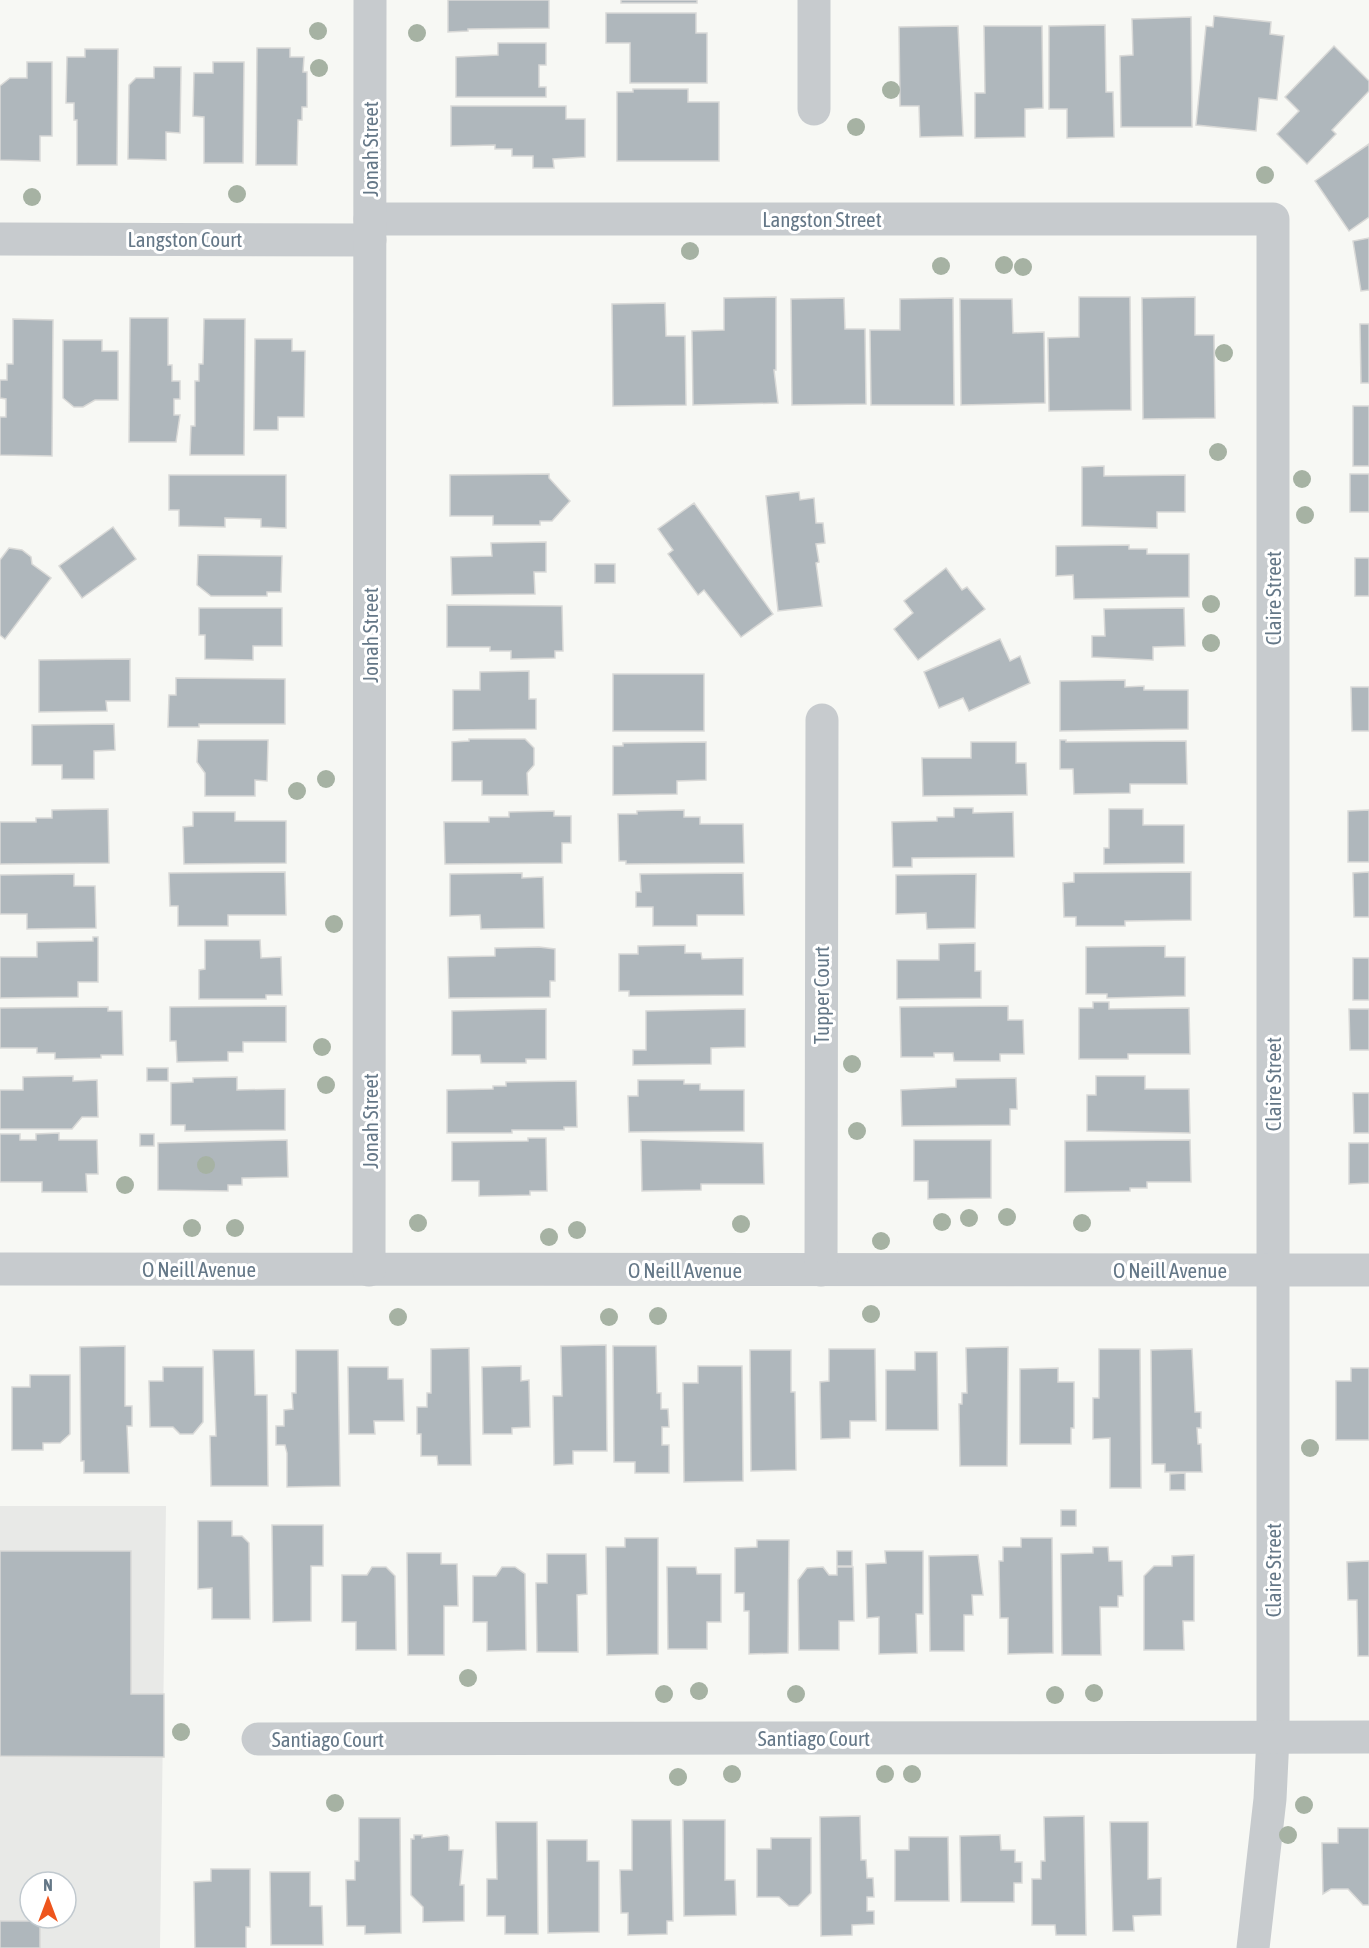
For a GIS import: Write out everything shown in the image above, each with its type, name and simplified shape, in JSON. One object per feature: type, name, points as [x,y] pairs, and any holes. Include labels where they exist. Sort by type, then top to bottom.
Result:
[{"type":"street","name":"Jonah Street","points":[[369,1270],[370,0]]},
{"type":"street","points":[[814,0],[814,109]]},
{"type":"street","name":"Langston Street","points":[[370,229],[1273,219]]},
{"type":"street","name":"Claire Street","points":[[1253,1948],[1270,1799],[1273,1737],[1273,219]]},
{"type":"street","name":"Langston Court","points":[[0,239],[370,229]]},
{"type":"street","name":"Tupper Court","points":[[821,1270],[822,720]]},
{"type":"street","name":"O Neill Avenue","points":[[0,1269],[1369,1270]]},
{"type":"street","name":"Santiago Court","points":[[258,1739],[1369,1737]]},
{"type":"shaded area","points":[[0,1506],[166,1506],[160,1948],[0,1948]]},
{"type":"building","points":[[448,0],[549,0],[549,28],[468,29],[468,31],[448,32]]},
{"type":"building","points":[[621,0],[697,0],[697,3],[621,3]]},
{"type":"building","points":[[606,13],[696,13],[696,33],[707,33],[707,83],[630,83],[630,43],[606,43]]},
{"type":"building","points":[[1214,16],[1271,22],[1270,34],[1284,36],[1277,100],[1259,98],[1256,131],[1196,125],[1206,26],[1213,27]]},
{"type":"building","points":[[1191,17],[1192,127],[1121,127],[1120,56],[1133,55],[1132,19]]},
{"type":"building","points":[[1105,25],[1106,92],[1113,92],[1114,137],[1067,138],[1067,109],[1049,109],[1049,26]]},
{"type":"building","points":[[958,26],[963,136],[920,137],[919,106],[900,106],[899,27]]},
{"type":"building","points":[[984,26],[1042,26],[1043,108],[1025,109],[1025,137],[975,138],[975,93],[985,93]]},
{"type":"building","points":[[498,43],[546,43],[546,65],[539,65],[539,87],[546,87],[546,97],[456,97],[456,57],[498,55]]},
{"type":"building","points":[[1334,46],[1369,81],[1369,91],[1332,130],[1336,134],[1307,164],[1277,134],[1299,111],[1285,97]]},
{"type":"building","points":[[257,48],[290,48],[290,57],[304,57],[303,72],[307,72],[307,107],[302,107],[302,120],[298,120],[297,165],[256,165]]},
{"type":"building","points":[[85,49],[118,49],[117,165],[77,165],[77,120],[74,120],[74,103],[66,103],[67,57],[85,57]]},
{"type":"building","points":[[27,62],[52,62],[52,136],[40,136],[40,161],[0,160],[0,86],[10,78],[27,78]]},
{"type":"building","points":[[213,62],[244,62],[243,163],[204,163],[204,117],[193,116],[194,73],[213,73]]},
{"type":"building","points":[[154,67],[181,67],[180,133],[166,132],[166,160],[128,159],[129,85],[136,78],[154,78]]},
{"type":"building","points":[[633,89],[688,89],[688,102],[719,102],[719,161],[617,161],[617,92],[633,92]]},
{"type":"building","points":[[451,106],[566,106],[566,119],[585,119],[585,157],[553,159],[554,168],[533,168],[533,156],[512,156],[512,149],[495,149],[495,145],[451,146]]},
{"type":"building","points":[[1369,144],[1369,217],[1349,231],[1315,181]]},
{"type":"building","points":[[1369,238],[1369,290],[1361,291],[1353,241]]},
{"type":"building","points":[[776,297],[776,370],[774,370],[778,403],[693,405],[692,331],[724,330],[724,298]]},
{"type":"building","points":[[1079,297],[1130,297],[1131,410],[1049,411],[1048,338],[1079,337]]},
{"type":"building","points":[[1195,297],[1195,335],[1214,335],[1215,418],[1143,419],[1142,298]]},
{"type":"building","points":[[844,298],[845,329],[865,329],[866,404],[792,405],[791,299]]},
{"type":"building","points":[[953,298],[954,405],[871,405],[870,330],[900,330],[900,299]]},
{"type":"building","points":[[960,299],[1012,299],[1013,333],[1044,332],[1045,403],[961,405]]},
{"type":"building","points":[[665,303],[666,336],[685,336],[686,405],[613,406],[612,304]]},
{"type":"building","points":[[130,318],[168,318],[168,365],[172,365],[172,381],[180,381],[180,399],[174,399],[174,415],[180,415],[176,442],[129,442]]},
{"type":"building","points":[[13,319],[53,320],[52,456],[0,455],[0,417],[6,417],[6,399],[0,398],[0,380],[7,380],[7,364],[13,364]]},
{"type":"building","points":[[204,319],[245,319],[244,455],[190,455],[191,426],[195,426],[195,381],[199,381],[199,364],[203,364]]},
{"type":"building","points":[[1360,324],[1369,324],[1369,383],[1361,383]]},
{"type":"building","points":[[255,339],[292,339],[292,351],[305,351],[304,417],[278,417],[278,430],[254,430]]},
{"type":"building","points":[[63,340],[102,340],[102,351],[118,351],[118,400],[95,400],[83,407],[74,407],[63,398]]},
{"type":"building","points":[[1353,406],[1369,406],[1369,466],[1353,466]]},
{"type":"building","points":[[1104,466],[1104,476],[1185,475],[1185,512],[1157,512],[1157,528],[1082,526],[1082,467]]},
{"type":"building","points":[[549,474],[549,478],[570,501],[552,521],[540,521],[540,525],[493,525],[493,516],[450,516],[450,475]]},
{"type":"building","points":[[1350,474],[1369,474],[1369,512],[1350,512]]},
{"type":"building","points":[[169,475],[286,475],[286,528],[261,527],[261,519],[225,518],[225,527],[179,526],[179,510],[169,510]]},
{"type":"building","points":[[799,492],[800,500],[814,498],[816,523],[823,523],[825,543],[816,544],[819,562],[816,563],[822,606],[778,611],[766,496]]},
{"type":"building","points":[[694,503],[773,614],[741,637],[704,590],[698,595],[668,554],[673,550],[658,529]]},
{"type":"building","points":[[113,527],[136,559],[82,598],[59,566]]},
{"type":"building","points":[[546,542],[546,572],[534,572],[535,594],[452,595],[451,557],[492,556],[491,543]]},
{"type":"building","points":[[1129,545],[1129,549],[1147,549],[1147,554],[1189,554],[1189,597],[1074,599],[1073,575],[1056,576],[1056,546]]},
{"type":"building","points":[[9,548],[22,550],[31,557],[32,564],[51,578],[5,639],[0,635],[0,560]]},
{"type":"building","points":[[198,555],[282,556],[281,592],[267,592],[267,596],[211,596],[197,585]]},
{"type":"building","points":[[1355,558],[1369,558],[1369,596],[1355,596]]},
{"type":"building","points":[[595,564],[615,564],[615,583],[595,583]]},
{"type":"building","points":[[946,568],[962,590],[967,587],[985,609],[918,660],[894,629],[913,613],[904,601]]},
{"type":"building","points":[[447,605],[562,606],[563,651],[555,651],[555,658],[511,659],[511,651],[490,651],[490,647],[447,647]]},
{"type":"building","points":[[199,608],[282,608],[282,646],[253,646],[253,660],[205,659],[205,635],[199,635]]},
{"type":"building","points":[[1184,608],[1185,646],[1153,647],[1153,660],[1092,657],[1092,636],[1105,636],[1104,609]]},
{"type":"building","points":[[1000,639],[1010,661],[1020,656],[1030,683],[969,711],[963,698],[939,708],[924,672]]},
{"type":"building","points":[[130,659],[130,701],[106,701],[107,711],[39,712],[39,660]]},
{"type":"building","points":[[529,671],[529,699],[536,699],[536,729],[453,730],[453,690],[480,690],[480,672]]},
{"type":"building","points":[[613,674],[704,674],[704,731],[613,731]]},
{"type":"building","points":[[176,678],[285,679],[285,724],[199,724],[199,727],[168,727],[169,695],[176,695]]},
{"type":"building","points":[[1125,680],[1125,687],[1144,686],[1144,690],[1188,690],[1188,729],[1060,731],[1060,681]]},
{"type":"building","points":[[1351,687],[1369,687],[1369,731],[1352,731]]},
{"type":"building","points":[[114,724],[115,750],[94,751],[94,779],[62,779],[62,765],[32,765],[32,725]]},
{"type":"building","points":[[469,739],[525,739],[534,748],[534,765],[527,773],[528,795],[482,795],[482,781],[452,781],[452,742],[469,741]]},
{"type":"building","points":[[198,740],[268,740],[267,781],[255,780],[255,796],[205,796],[205,773],[197,762]]},
{"type":"building","points":[[1060,740],[1066,740],[1066,742],[1186,741],[1187,784],[1130,784],[1130,793],[1074,794],[1073,769],[1060,769]]},
{"type":"building","points":[[706,742],[706,780],[677,781],[677,794],[613,795],[613,746],[623,746],[623,743]]},
{"type":"building","points":[[971,742],[1016,742],[1016,763],[1026,763],[1027,795],[923,796],[922,758],[971,758]]},
{"type":"building","points":[[954,808],[973,808],[973,813],[1013,812],[1014,857],[912,858],[912,867],[893,867],[892,822],[937,821],[937,817],[954,817]]},
{"type":"building","points":[[108,809],[109,863],[0,864],[0,822],[36,822],[36,818],[52,818],[52,810]]},
{"type":"building","points":[[1109,809],[1143,809],[1143,825],[1184,825],[1184,863],[1104,864],[1104,848],[1109,848]]},
{"type":"building","points":[[684,810],[684,817],[700,817],[700,824],[743,824],[744,863],[626,864],[626,861],[619,861],[618,814],[637,814],[637,811]]},
{"type":"building","points":[[1369,810],[1369,862],[1348,862],[1348,811]]},
{"type":"building","points":[[554,811],[554,816],[571,816],[571,843],[562,843],[562,863],[445,864],[444,822],[489,822],[489,817],[509,817],[509,812]]},
{"type":"building","points":[[193,812],[235,812],[235,821],[286,821],[286,863],[184,864],[183,827],[193,826]]},
{"type":"building","points":[[285,872],[286,915],[228,915],[228,926],[178,926],[178,906],[170,906],[169,873]]},
{"type":"building","points":[[1191,872],[1191,920],[1125,921],[1125,926],[1076,926],[1076,917],[1064,917],[1063,883],[1074,882],[1074,873]]},
{"type":"building","points":[[1369,872],[1369,917],[1354,917],[1353,873]]},
{"type":"building","points":[[522,873],[522,878],[543,877],[544,928],[481,929],[480,915],[450,916],[450,874]]},
{"type":"building","points":[[743,873],[744,915],[697,915],[697,926],[653,926],[653,907],[636,907],[636,892],[641,892],[640,874]]},
{"type":"building","points":[[74,874],[74,886],[95,886],[96,928],[27,929],[27,914],[0,914],[0,875]]},
{"type":"building","points":[[976,874],[975,928],[927,929],[926,913],[896,914],[896,875]]},
{"type":"building","points":[[93,937],[98,937],[98,982],[78,982],[78,997],[0,998],[0,957],[37,957],[37,942],[93,941]]},
{"type":"building","points":[[205,940],[260,940],[261,958],[281,957],[282,995],[266,995],[266,999],[199,999],[199,970],[205,969]]},
{"type":"building","points":[[975,943],[975,971],[981,971],[981,998],[897,999],[897,960],[939,960],[939,944]]},
{"type":"building","points":[[685,945],[685,953],[701,953],[702,959],[743,958],[743,995],[629,996],[629,991],[619,991],[619,954],[638,954],[638,946]]},
{"type":"building","points":[[1165,946],[1165,957],[1185,957],[1185,996],[1107,998],[1107,994],[1086,994],[1086,947]]},
{"type":"building","points":[[495,948],[555,949],[555,981],[550,981],[550,997],[449,998],[448,957],[495,956]]},
{"type":"building","points":[[1353,958],[1369,958],[1369,1000],[1353,1000]]},
{"type":"building","points":[[1093,1002],[1109,1002],[1109,1009],[1189,1008],[1190,1054],[1128,1054],[1128,1059],[1079,1059],[1079,1008],[1093,1008]]},
{"type":"building","points":[[286,1006],[286,1042],[243,1042],[243,1052],[228,1052],[228,1061],[177,1062],[176,1041],[170,1041],[170,1007]]},
{"type":"building","points":[[1008,1006],[1008,1020],[1023,1020],[1024,1054],[1000,1054],[1000,1061],[954,1061],[953,1053],[934,1053],[934,1057],[901,1057],[900,1007]]},
{"type":"building","points":[[108,1007],[108,1011],[122,1011],[123,1055],[55,1059],[55,1053],[37,1053],[37,1048],[0,1048],[0,1008]]},
{"type":"building","points":[[546,1009],[546,1059],[526,1059],[526,1063],[481,1063],[480,1055],[452,1055],[452,1011]]},
{"type":"building","points":[[745,1009],[745,1047],[711,1048],[711,1064],[633,1065],[633,1050],[646,1050],[646,1011]]},
{"type":"building","points":[[1349,1009],[1369,1009],[1369,1050],[1350,1050]]},
{"type":"building","points":[[147,1068],[168,1068],[168,1081],[147,1081]]},
{"type":"building","points":[[73,1076],[73,1081],[97,1080],[98,1117],[82,1117],[72,1129],[0,1129],[0,1090],[23,1090],[23,1077]]},
{"type":"building","points":[[1096,1076],[1145,1076],[1145,1089],[1189,1089],[1190,1133],[1087,1131],[1087,1095],[1096,1095]]},
{"type":"building","points":[[237,1077],[237,1090],[285,1089],[285,1130],[185,1131],[185,1125],[171,1125],[171,1083],[193,1082],[193,1078]]},
{"type":"building","points":[[1016,1078],[1017,1109],[1010,1109],[1010,1125],[902,1126],[901,1090],[956,1087],[956,1079]]},
{"type":"building","points":[[638,1080],[684,1080],[684,1084],[700,1084],[700,1090],[744,1090],[744,1131],[629,1132],[628,1096],[638,1096]]},
{"type":"building","points":[[576,1081],[577,1127],[564,1127],[564,1130],[512,1130],[512,1133],[447,1133],[447,1090],[493,1089],[493,1086],[506,1086],[506,1082]]},
{"type":"building","points":[[1353,1093],[1369,1093],[1369,1133],[1354,1133]]},
{"type":"building","points":[[59,1133],[59,1140],[97,1140],[98,1174],[86,1174],[87,1192],[42,1192],[42,1182],[0,1182],[0,1134],[20,1134],[20,1140],[36,1140],[36,1134]]},
{"type":"building","points":[[140,1134],[154,1134],[154,1146],[140,1146]]},
{"type":"building","points":[[528,1138],[546,1138],[547,1191],[530,1191],[530,1195],[479,1196],[479,1181],[452,1181],[452,1142],[528,1141]]},
{"type":"building","points":[[287,1140],[288,1177],[242,1178],[242,1185],[228,1185],[228,1191],[158,1190],[158,1143]]},
{"type":"building","points":[[641,1140],[763,1143],[764,1184],[701,1184],[701,1190],[642,1191]]},
{"type":"building","points":[[914,1140],[991,1140],[991,1198],[928,1199],[928,1181],[914,1181]]},
{"type":"building","points":[[1190,1140],[1191,1182],[1147,1182],[1147,1188],[1130,1188],[1130,1191],[1065,1192],[1065,1141]]},
{"type":"building","points":[[1349,1143],[1369,1143],[1369,1183],[1349,1184]]},
{"type":"building","points":[[606,1345],[607,1451],[573,1451],[573,1464],[554,1465],[553,1396],[562,1396],[561,1346]]},
{"type":"building","points":[[125,1346],[125,1406],[132,1406],[132,1426],[127,1426],[129,1473],[84,1473],[84,1461],[81,1461],[80,1347]]},
{"type":"building","points":[[613,1346],[656,1346],[657,1393],[661,1393],[661,1409],[668,1409],[669,1427],[662,1427],[662,1445],[669,1445],[669,1473],[635,1473],[635,1462],[614,1462]]},
{"type":"building","points":[[1008,1347],[1007,1466],[960,1466],[959,1404],[962,1404],[962,1393],[967,1393],[966,1348]]},
{"type":"building","points":[[469,1348],[471,1465],[438,1465],[437,1456],[421,1456],[421,1434],[417,1434],[417,1407],[427,1407],[427,1393],[431,1393],[431,1349]]},
{"type":"building","points":[[829,1349],[875,1349],[876,1421],[850,1421],[850,1438],[821,1439],[820,1382],[829,1381]]},
{"type":"building","points":[[1099,1349],[1140,1349],[1141,1488],[1110,1488],[1110,1438],[1093,1439],[1093,1398],[1099,1398]]},
{"type":"building","points":[[1192,1349],[1195,1412],[1201,1412],[1201,1428],[1197,1428],[1198,1444],[1201,1444],[1202,1472],[1165,1472],[1165,1464],[1152,1464],[1151,1350]]},
{"type":"building","points":[[213,1350],[254,1350],[255,1395],[267,1395],[268,1486],[211,1486],[210,1436],[216,1436]]},
{"type":"building","points":[[296,1350],[338,1350],[340,1486],[287,1487],[287,1453],[285,1445],[276,1445],[276,1426],[284,1426],[284,1410],[293,1409],[292,1393],[296,1393]]},
{"type":"building","points":[[750,1350],[791,1350],[791,1392],[795,1392],[796,1470],[751,1471]]},
{"type":"building","points":[[915,1352],[937,1352],[938,1430],[886,1430],[886,1370],[915,1370]]},
{"type":"building","points":[[521,1366],[521,1381],[529,1380],[530,1427],[512,1428],[512,1434],[483,1434],[482,1367]]},
{"type":"building","points":[[698,1366],[742,1366],[743,1481],[684,1482],[683,1383],[698,1383]]},
{"type":"building","points":[[163,1367],[203,1367],[203,1422],[193,1434],[180,1434],[173,1427],[150,1427],[149,1381],[163,1381]]},
{"type":"building","points":[[348,1367],[388,1367],[388,1379],[403,1379],[404,1421],[374,1421],[375,1434],[349,1434]]},
{"type":"building","points":[[1058,1368],[1058,1382],[1074,1382],[1074,1428],[1071,1428],[1071,1444],[1020,1444],[1020,1369]]},
{"type":"building","points":[[1351,1368],[1369,1368],[1369,1440],[1336,1440],[1336,1381],[1351,1381]]},
{"type":"building","points":[[30,1375],[70,1375],[70,1434],[60,1443],[43,1443],[43,1450],[12,1450],[12,1387],[30,1387]]},
{"type":"building","points":[[1185,1473],[1185,1490],[1170,1490],[1170,1474]]},
{"type":"building","points":[[1061,1510],[1076,1510],[1076,1526],[1061,1526]]},
{"type":"building","points":[[198,1521],[232,1521],[232,1536],[242,1536],[249,1543],[250,1619],[212,1619],[212,1588],[198,1589]]},
{"type":"building","points":[[272,1525],[323,1525],[323,1566],[311,1566],[311,1621],[273,1622]]},
{"type":"building","points":[[625,1538],[658,1538],[658,1654],[607,1655],[606,1547],[625,1547]]},
{"type":"building","points":[[1021,1538],[1052,1538],[1053,1653],[1008,1654],[1008,1618],[1000,1618],[999,1561],[1003,1561],[1003,1547],[1021,1547]]},
{"type":"building","points":[[757,1540],[789,1540],[788,1653],[749,1654],[749,1611],[744,1611],[744,1593],[735,1593],[735,1548],[757,1547]]},
{"type":"building","points":[[1093,1547],[1108,1547],[1109,1561],[1122,1561],[1123,1596],[1118,1596],[1118,1607],[1100,1607],[1101,1655],[1062,1655],[1061,1554],[1093,1553]]},
{"type":"building","points":[[0,1551],[131,1551],[131,1694],[164,1694],[164,1757],[0,1756]]},
{"type":"building","points":[[837,1551],[852,1551],[852,1566],[837,1566]]},
{"type":"building","points":[[885,1551],[923,1551],[923,1614],[916,1614],[917,1653],[879,1654],[879,1617],[867,1618],[866,1564],[886,1563]]},
{"type":"building","points":[[407,1553],[441,1553],[441,1564],[457,1564],[458,1606],[444,1606],[444,1655],[408,1655]]},
{"type":"building","points":[[547,1554],[586,1554],[587,1594],[577,1595],[578,1652],[537,1652],[536,1583],[547,1583]]},
{"type":"building","points":[[978,1555],[983,1595],[972,1595],[973,1615],[964,1615],[964,1651],[930,1651],[929,1556]]},
{"type":"building","points":[[1194,1555],[1194,1621],[1183,1621],[1184,1650],[1144,1650],[1144,1576],[1154,1566],[1172,1566],[1172,1556]]},
{"type":"building","points":[[1369,1561],[1369,1656],[1358,1656],[1357,1600],[1348,1600],[1347,1562]]},
{"type":"building","points":[[372,1567],[386,1567],[395,1576],[396,1650],[356,1650],[356,1622],[342,1622],[342,1575],[367,1575]]},
{"type":"building","points":[[502,1567],[515,1567],[525,1574],[526,1650],[487,1651],[487,1622],[473,1622],[473,1576],[496,1576]]},
{"type":"building","points":[[667,1567],[696,1567],[697,1574],[721,1574],[721,1622],[707,1622],[707,1649],[668,1649]]},
{"type":"building","points":[[823,1567],[829,1575],[837,1575],[837,1567],[853,1567],[854,1621],[839,1621],[839,1650],[799,1650],[798,1580],[807,1568]]},
{"type":"building","points":[[860,1816],[861,1860],[866,1860],[867,1878],[873,1878],[874,1897],[867,1897],[867,1911],[874,1911],[874,1924],[852,1925],[852,1935],[821,1936],[820,1817]]},
{"type":"building","points":[[1084,1816],[1086,1935],[1056,1935],[1055,1925],[1032,1925],[1032,1879],[1041,1879],[1041,1861],[1045,1861],[1044,1817]]},
{"type":"building","points":[[359,1818],[400,1818],[401,1933],[365,1934],[365,1926],[347,1926],[346,1880],[355,1880],[355,1861],[359,1861]]},
{"type":"building","points":[[632,1820],[671,1820],[673,1921],[667,1921],[667,1934],[628,1935],[628,1913],[621,1913],[620,1870],[632,1870]]},
{"type":"building","points":[[683,1820],[725,1820],[725,1880],[735,1880],[736,1915],[684,1916]]},
{"type":"building","points":[[496,1822],[537,1822],[538,1934],[505,1934],[505,1916],[487,1916],[487,1879],[497,1879]]},
{"type":"building","points":[[1110,1822],[1148,1822],[1148,1879],[1161,1878],[1161,1915],[1133,1916],[1134,1931],[1113,1931]]},
{"type":"building","points":[[1338,1828],[1369,1828],[1369,1905],[1363,1905],[1348,1889],[1331,1889],[1323,1894],[1322,1843],[1338,1843]]},
{"type":"building","points":[[414,1835],[422,1835],[422,1838],[447,1835],[449,1850],[463,1850],[460,1885],[464,1885],[464,1921],[423,1922],[423,1907],[411,1895],[411,1839],[414,1839]]},
{"type":"building","points":[[1000,1835],[1001,1850],[1015,1850],[1015,1862],[1022,1862],[1022,1883],[1014,1883],[1014,1902],[961,1902],[960,1836]]},
{"type":"building","points":[[909,1837],[948,1837],[949,1901],[895,1901],[895,1850],[909,1850]]},
{"type":"building","points":[[771,1838],[811,1838],[811,1893],[798,1906],[789,1906],[779,1897],[757,1897],[757,1849],[771,1849]]},
{"type":"building","points":[[547,1840],[587,1840],[587,1861],[599,1861],[599,1932],[548,1933]]},
{"type":"building","points":[[211,1869],[250,1869],[250,1927],[246,1927],[246,1948],[195,1948],[194,1882],[211,1881]]},
{"type":"building","points":[[270,1872],[310,1872],[310,1906],[322,1906],[323,1945],[271,1945]]},
{"type":"building","points":[[0,1921],[18,1921],[18,1930],[40,1930],[40,1948],[0,1948]]}]
